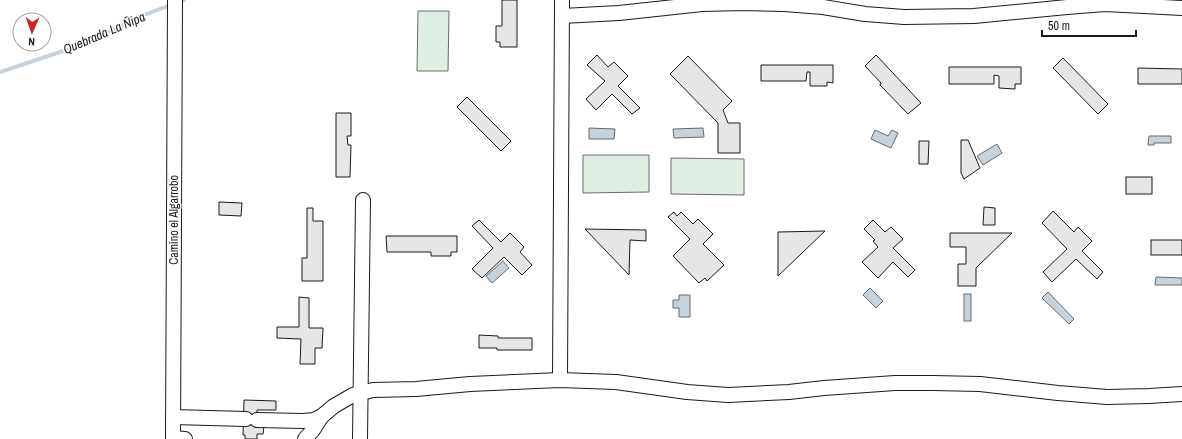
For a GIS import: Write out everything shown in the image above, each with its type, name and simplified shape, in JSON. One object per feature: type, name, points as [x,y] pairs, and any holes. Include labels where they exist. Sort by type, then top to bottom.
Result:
[{"type":"street","name":"Camino el Algarrobo","points":[[175,0],[173,417],[177,439]]},
{"type":"street","points":[[560,380],[562,0]]},
{"type":"street","points":[[562,16],[619,13],[702,4],[742,3],[823,7],[866,14],[904,17],[974,16],[1105,4],[1182,8]]},
{"type":"street","points":[[360,439],[363,200]]},
{"type":"street","points":[[173,417],[303,421],[314,420],[354,395],[373,390],[424,389],[477,384],[560,380],[616,382],[687,392],[753,395],[824,388],[933,382],[980,384],[1107,397],[1182,394]]},
{"type":"street","points":[[305,439],[322,416]]},
{"type":"street","points":[[316,439],[322,416]]},
{"type":"green space","points":[[418,11],[449,11],[448,71],[417,71]]},
{"type":"green space","points":[[583,155],[649,155],[649,192],[583,193]]},
{"type":"green space","points":[[671,158],[744,159],[744,195],[671,194]]},
{"type":"shaded area","points":[[589,128],[615,129],[614,139],[589,139]]},
{"type":"shaded area","points":[[703,128],[704,137],[674,138],[673,129]]},
{"type":"shaded area","points":[[875,130],[888,136],[892,130],[898,133],[891,148],[871,139]]},
{"type":"shaded area","points":[[1149,136],[1171,136],[1171,143],[1154,143],[1154,145],[1148,145]]},
{"type":"shaded area","points":[[997,144],[1002,153],[983,165],[977,156]]},
{"type":"shaded area","points":[[503,261],[509,268],[492,283],[486,276]]},
{"type":"shaded area","points":[[1156,277],[1182,278],[1182,285],[1155,285]]},
{"type":"shaded area","points":[[870,288],[883,301],[876,308],[863,295]]},
{"type":"shaded area","points":[[1048,292],[1074,319],[1069,324],[1042,298]]},
{"type":"shaded area","points":[[964,294],[971,294],[971,321],[964,321]]},
{"type":"shaded area","points":[[679,295],[690,295],[690,317],[679,317],[679,308],[673,308],[673,300],[679,300]]},
{"type":"building","points":[[502,0],[517,0],[517,47],[500,47],[500,42],[496,42],[496,26],[502,26]]},
{"type":"building","points":[[597,55],[608,67],[614,62],[628,76],[618,86],[640,108],[632,114],[612,94],[596,110],[586,99],[605,81],[587,65]]},
{"type":"building","points":[[876,55],[921,103],[908,114],[880,85],[881,83],[865,66]]},
{"type":"building","points":[[688,56],[732,101],[723,110],[728,123],[740,123],[740,153],[718,153],[718,123],[670,74]]},
{"type":"building","points":[[1063,58],[1108,104],[1098,114],[1053,68]]},
{"type":"building","points":[[761,65],[833,65],[833,83],[827,82],[827,86],[810,86],[810,72],[807,72],[806,81],[761,81]]},
{"type":"building","points":[[949,67],[1021,67],[1021,84],[1015,84],[1015,89],[999,88],[999,76],[994,75],[994,84],[949,84]]},
{"type":"building","points":[[1138,68],[1182,69],[1182,84],[1138,84]]},
{"type":"building","points":[[467,97],[511,141],[501,151],[457,107]]},
{"type":"building","points":[[336,113],[351,113],[351,136],[347,136],[348,145],[351,145],[350,177],[336,177]]},
{"type":"building","points":[[961,140],[968,140],[980,168],[964,179],[961,173]]},
{"type":"building","points":[[919,141],[929,141],[928,164],[919,164]]},
{"type":"building","points":[[1126,177],[1152,177],[1152,194],[1126,194]]},
{"type":"building","points":[[219,202],[242,203],[241,216],[219,215]]},
{"type":"building","points":[[984,207],[995,208],[995,225],[983,225]]},
{"type":"building","points":[[307,208],[313,208],[313,221],[323,221],[323,281],[302,281],[302,258],[307,258]]},
{"type":"building","points":[[1053,211],[1074,232],[1078,227],[1092,241],[1082,251],[1103,272],[1097,279],[1076,259],[1052,282],[1043,272],[1067,249],[1042,223]]},
{"type":"building","points":[[674,212],[677,216],[681,212],[693,224],[698,219],[713,234],[703,244],[724,265],[707,281],[705,278],[699,283],[673,256],[690,239],[668,217]]},
{"type":"building","points":[[479,220],[501,242],[510,233],[524,247],[520,252],[532,265],[522,275],[504,257],[482,278],[472,269],[493,248],[472,226]]},
{"type":"building","points":[[873,220],[885,232],[891,227],[903,239],[893,248],[915,270],[908,277],[893,262],[878,278],[862,262],[878,247],[873,241],[875,240],[864,229]]},
{"type":"building","points":[[585,229],[646,230],[646,241],[630,240],[629,275]]},
{"type":"building","points":[[825,231],[778,276],[778,232]]},
{"type":"building","points":[[950,233],[1012,233],[976,268],[976,286],[958,286],[958,264],[966,264],[966,247],[950,247]]},
{"type":"building","points":[[386,236],[457,236],[457,252],[451,252],[451,256],[431,256],[431,252],[387,252]]},
{"type":"building","points":[[1151,240],[1182,240],[1182,255],[1151,255]]},
{"type":"building","points":[[299,297],[309,298],[309,328],[323,328],[322,348],[315,348],[315,364],[300,364],[301,339],[277,338],[277,327],[299,327]]},
{"type":"building","points":[[479,335],[498,336],[498,338],[532,338],[532,350],[497,350],[497,348],[479,348]]},
{"type":"building","points":[[244,400],[276,401],[276,410],[257,410],[257,425],[264,426],[263,434],[257,434],[257,439],[245,439],[245,435],[243,435]]},
{"type":"waterway","name":"Quebrada La Ñipa","points":[[0,72],[78,46],[144,15],[184,0]]}]
